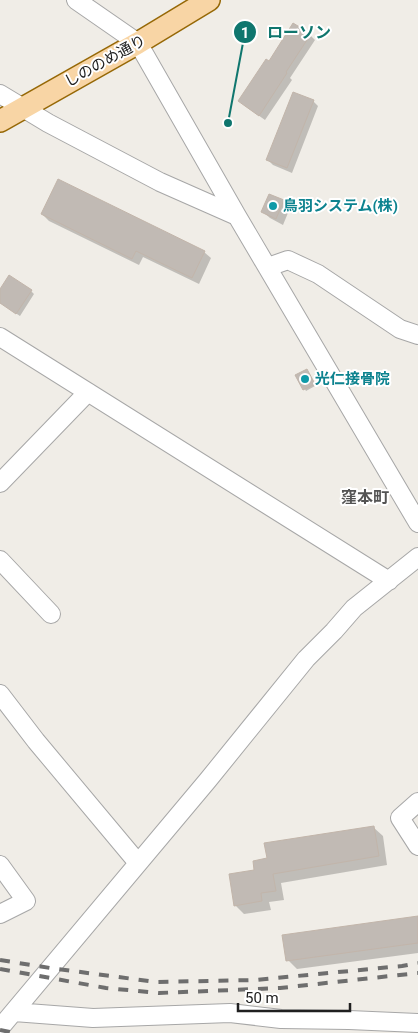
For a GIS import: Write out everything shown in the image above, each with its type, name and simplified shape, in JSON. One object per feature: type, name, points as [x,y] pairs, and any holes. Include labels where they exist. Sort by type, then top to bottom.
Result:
[{"type":"main road","name":"しののめ通り","points":[[0,121],[138,43],[209,0]]},
{"type":"street","points":[[76,0],[138,43],[237,216],[418,523]]},
{"type":"street","points":[[0,94],[48,123],[160,182],[237,216]]},
{"type":"street","points":[[268,266],[288,260],[318,274],[400,329],[418,335]]},
{"type":"street","points":[[0,337],[389,581]]},
{"type":"street","points":[[0,483],[88,392]]},
{"type":"street","points":[[0,1028],[208,780],[306,659],[334,632],[354,608],[418,557]]},
{"type":"street","points":[[0,560],[51,614]]},
{"type":"street","points":[[0,694],[36,741],[138,863]]},
{"type":"street","points":[[418,802],[400,818],[418,846]]},
{"type":"street","points":[[0,865],[26,900],[0,914]]},
{"type":"street","points":[[14,1012],[93,1018],[230,1013],[281,1019],[418,1023]]},
{"type":"building","points":[[293,23],[311,34],[259,116],[238,101],[266,59],[269,61]]},
{"type":"building","points":[[293,92],[314,100],[287,168],[266,160]]},
{"type":"building","points":[[58,179],[205,251],[192,278],[136,251],[132,259],[41,214]]},
{"type":"building","name":"鳥羽システム(株)","points":[[269,194],[284,200],[276,219],[261,212]]},
{"type":"building","points":[[9,275],[32,290],[16,314],[0,303],[0,289]]},
{"type":"building","name":"光仁接骨院","points":[[307,369],[315,384],[303,390],[295,375]]},
{"type":"building","points":[[374,826],[379,856],[273,874],[276,891],[261,893],[262,901],[234,906],[229,874],[254,870],[253,861],[267,858],[264,843]]},
{"type":"building","points":[[418,916],[418,943],[286,961],[282,935]]},
{"type":"railway","points":[[0,960],[156,982],[255,980],[418,963]]},
{"type":"railway","points":[[0,969],[106,988],[159,993],[280,988],[418,973]]},
{"type":"railway","points":[[0,1030],[15,1033]]},
{"type":"place","name":"ローソン","points":[[228,123]]},
{"type":"place","name":"鳥羽システム(株)","points":[[273,206]]},
{"type":"place","name":"光仁接骨院","points":[[305,379]]},
{"type":"district","name":"窪本町","points":[[365,497]]}]
